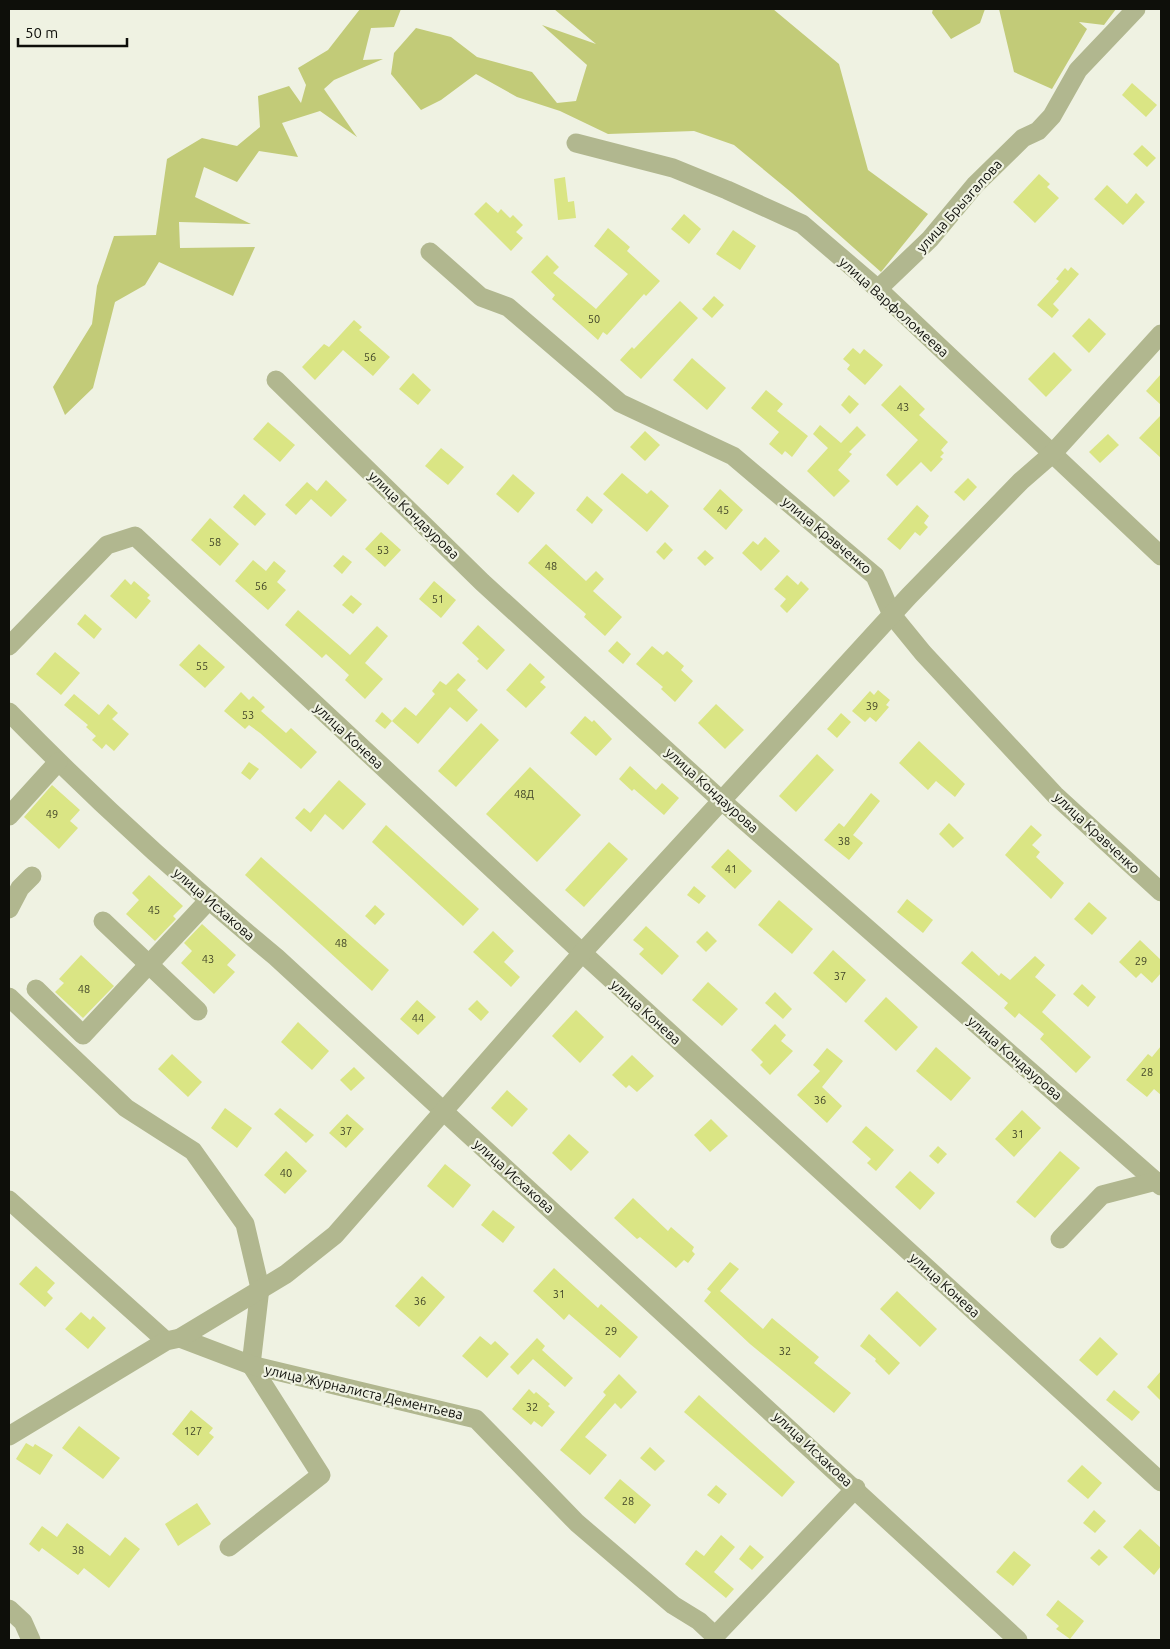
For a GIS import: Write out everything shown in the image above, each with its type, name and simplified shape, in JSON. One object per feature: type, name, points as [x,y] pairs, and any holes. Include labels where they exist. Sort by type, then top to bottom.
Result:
[{"type":"street","name":"улица Брызгалова","points":[[878,289],[930,240],[975,185],[1023,138],[1038,131],[1052,116],[1078,70],[1136,9]]},
{"type":"street","name":"улица Варфоломеева","points":[[576,143],[673,168],[802,224],[878,289],[1161,556]]},
{"type":"street","name":"улица Кравченко","points":[[430,252],[481,297],[508,307],[620,403],[733,456],[875,576],[892,615],[923,653],[1055,795],[1161,892]]},
{"type":"street","points":[[9,1436],[286,1274],[334,1235],[582,953],[892,615],[1020,481],[1052,454],[1161,334]]},
{"type":"street","name":"улица Кондаурова","points":[[276,380],[482,582],[722,801],[1158,1183]]},
{"type":"street","name":"улица Конева","points":[[9,646],[107,545],[135,536],[582,953],[1161,1482]]},
{"type":"street","name":"улица Исхакова","points":[[9,712],[58,762],[208,901],[276,957],[856,1488],[1018,1640]]},
{"type":"street","points":[[9,816],[58,762]]},
{"type":"street","points":[[9,909],[20,888],[32,876]]},
{"type":"street","points":[[36,989],[83,1035],[208,901]]},
{"type":"street","points":[[103,921],[148,966],[198,1011]]},
{"type":"street","points":[[9,997],[126,1108],[193,1151],[245,1224],[260,1288],[251,1365],[321,1475],[229,1547]]},
{"type":"street","points":[[1060,1239],[1102,1195],[1158,1183]]},
{"type":"street","name":"улица Журналиста Дементьева","points":[[9,1200],[173,1339],[251,1365],[476,1419],[577,1523],[673,1605],[699,1621],[715,1636],[856,1488]]},
{"type":"street","points":[[9,1609],[23,1622],[31,1640]]},
{"type":"green space","points":[[360,9],[401,9],[394,27],[371,28],[363,60],[383,59],[334,80],[324,89],[357,137],[320,111],[282,123],[298,157],[259,151],[237,182],[204,167],[195,197],[251,224],[179,222],[180,248],[255,247],[233,296],[159,262],[145,285],[115,302],[93,388],[65,415],[53,387],[92,324],[97,286],[114,236],[156,235],[167,159],[202,138],[237,146],[260,127],[258,96],[289,86],[301,103],[306,85],[298,68],[328,50]]},
{"type":"green space","points":[[554,9],[773,9],[839,64],[868,170],[928,214],[881,272],[792,193],[734,145],[694,131],[608,134],[560,111],[517,97],[476,74],[441,100],[421,110],[391,74],[394,53],[416,28],[451,37],[477,57],[532,72],[557,103],[576,101],[587,65],[542,25],[596,44]]},
{"type":"green space","points":[[933,9],[985,9],[980,23],[951,39],[932,13]]},
{"type":"green space","points":[[999,9],[1116,9],[1104,25],[1079,22],[1087,29],[1052,89],[1014,72]]},
{"type":"building","points":[[1132,83],[1157,105],[1146,117],[1122,95]]},
{"type":"building","points":[[1142,145],[1156,158],[1147,167],[1133,154]]},
{"type":"building","points":[[1039,174],[1050,184],[1047,187],[1059,198],[1035,223],[1013,202]]},
{"type":"building","points":[[565,177],[568,202],[574,201],[576,218],[558,220],[554,179]]},
{"type":"building","points":[[1107,185],[1127,204],[1136,193],[1145,202],[1123,225],[1094,199]]},
{"type":"building","points":[[486,202],[498,213],[501,209],[510,218],[513,215],[523,225],[516,232],[523,238],[511,251],[474,214]]},
{"type":"building","points":[[684,214],[701,229],[689,244],[671,229]]},
{"type":"building","points":[[608,228],[630,247],[627,251],[660,281],[646,296],[644,294],[607,335],[603,332],[598,340],[552,299],[555,295],[531,272],[547,255],[559,267],[553,273],[596,309],[628,274],[594,246]]},
{"type":"building","points":[[733,230],[756,246],[740,270],[716,254]]},
{"type":"building","points":[[1071,267],[1079,274],[1053,304],[1059,310],[1052,318],[1037,305],[1059,281],[1056,279],[1065,268],[1068,271]]},
{"type":"building","points":[[714,296],[724,305],[712,318],[702,309]]},
{"type":"building","points":[[680,301],[698,318],[641,379],[620,360],[632,347],[634,349]]},
{"type":"building","points":[[1089,318],[1106,334],[1089,353],[1072,336]]},
{"type":"building","points":[[354,320],[362,327],[359,330],[390,357],[373,376],[343,350],[315,380],[302,367],[324,344],[329,347]]},
{"type":"building","points":[[853,348],[860,354],[864,349],[883,365],[865,385],[847,369],[850,365],[843,359]]},
{"type":"building","points":[[1054,352],[1072,370],[1046,397],[1028,379]]},
{"type":"building","points":[[692,358],[726,388],[707,410],[673,380]]},
{"type":"building","points":[[413,373],[431,390],[418,405],[399,389]]},
{"type":"building","points":[[1161,374],[1161,405],[1146,391]]},
{"type":"building","points":[[900,385],[925,409],[919,415],[948,442],[941,450],[944,453],[940,457],[943,459],[931,472],[921,462],[897,486],[886,475],[918,440],[881,405]]},
{"type":"building","points":[[766,390],[783,404],[777,411],[808,436],[792,457],[785,451],[782,455],[769,444],[779,432],[751,408]]},
{"type":"building","points":[[849,395],[859,404],[850,414],[841,405]]},
{"type":"building","points":[[1161,415],[1161,458],[1139,438]]},
{"type":"building","points":[[268,422],[295,445],[280,462],[253,439]]},
{"type":"building","points":[[820,425],[841,443],[857,426],[866,435],[849,452],[852,454],[838,470],[850,481],[834,497],[807,471],[828,448],[813,434]]},
{"type":"building","points":[[645,431],[660,445],[645,461],[630,447]]},
{"type":"building","points":[[1108,434],[1119,445],[1100,463],[1089,452]]},
{"type":"building","points":[[441,448],[464,467],[448,485],[425,466]]},
{"type":"building","points":[[622,473],[647,494],[651,490],[669,506],[647,532],[603,494]]},
{"type":"building","points":[[513,474],[535,493],[518,513],[496,494]]},
{"type":"building","points":[[968,478],[977,487],[964,501],[954,492]]},
{"type":"building","points":[[326,480],[347,500],[331,517],[311,499],[296,515],[285,505],[307,482],[317,491]]},
{"type":"building","points":[[720,489],[743,510],[726,530],[703,509]]},
{"type":"building","points":[[244,494],[266,514],[255,526],[233,507]]},
{"type":"building","points":[[587,496],[603,510],[592,524],[576,510]]},
{"type":"building","points":[[917,505],[929,516],[924,523],[928,527],[920,536],[915,532],[900,550],[887,539]]},
{"type":"building","points":[[210,518],[239,544],[220,566],[191,540]]},
{"type":"building","points":[[381,532],[401,550],[385,567],[365,549]]},
{"type":"building","points":[[765,537],[780,551],[761,571],[742,553],[753,541],[758,545]]},
{"type":"building","points":[[665,542],[673,550],[664,560],[656,552]]},
{"type":"building","points":[[546,544],[586,581],[596,571],[604,579],[593,591],[622,617],[605,636],[584,617],[586,614],[528,563]]},
{"type":"building","points":[[705,550],[714,558],[705,566],[697,558]]},
{"type":"building","points":[[343,555],[352,562],[342,574],[333,566]]},
{"type":"building","points":[[253,560],[266,571],[274,561],[286,571],[277,582],[286,590],[268,610],[235,581]]},
{"type":"building","points":[[787,575],[798,585],[801,581],[809,589],[787,613],[780,606],[786,599],[774,589]]},
{"type":"building","points":[[125,579],[131,585],[134,581],[150,595],[147,598],[151,601],[136,619],[110,596]]},
{"type":"building","points":[[434,581],[456,600],[441,618],[419,599]]},
{"type":"building","points":[[351,595],[362,604],[353,614],[342,605]]},
{"type":"building","points":[[298,610],[350,655],[377,626],[388,636],[365,663],[383,679],[365,699],[345,680],[349,675],[326,654],[322,658],[285,625]]},
{"type":"building","points":[[85,614],[102,629],[94,639],[77,624]]},
{"type":"building","points":[[478,625],[505,650],[487,670],[477,661],[479,659],[462,643]]},
{"type":"building","points":[[617,641],[631,654],[623,664],[608,651]]},
{"type":"building","points":[[199,644],[225,667],[205,688],[179,665]]},
{"type":"building","points":[[652,646],[663,655],[667,651],[684,666],[681,670],[693,681],[675,702],[661,689],[663,687],[636,664]]},
{"type":"building","points":[[55,652],[80,673],[61,695],[36,674]]},
{"type":"building","points":[[530,663],[545,677],[540,682],[546,687],[526,708],[506,690]]},
{"type":"building","points":[[458,673],[466,680],[457,690],[478,710],[467,722],[450,707],[418,744],[392,721],[405,707],[416,716],[435,694],[432,691],[440,681],[446,685]]},
{"type":"building","points":[[878,690],[890,700],[886,705],[889,707],[876,722],[870,717],[865,722],[852,711],[870,691],[874,695]]},
{"type":"building","points":[[241,692],[249,700],[253,696],[265,707],[261,711],[286,733],[291,728],[317,752],[301,769],[260,733],[249,725],[245,729],[224,711]]},
{"type":"building","points":[[74,694],[99,715],[108,704],[118,713],[112,719],[129,734],[114,751],[106,744],[102,749],[92,740],[96,736],[86,727],[88,725],[64,705]]},
{"type":"building","points":[[716,704],[744,730],[725,749],[698,723]]},
{"type":"building","points":[[382,712],[392,721],[385,729],[375,721]]},
{"type":"building","points":[[841,713],[851,722],[837,738],[827,729]]},
{"type":"building","points":[[585,716],[592,722],[594,720],[612,739],[596,756],[570,733]]},
{"type":"building","points":[[481,723],[499,740],[456,787],[438,771]]},
{"type":"building","points":[[919,741],[965,784],[955,797],[936,781],[928,790],[899,763]]},
{"type":"building","points":[[817,754],[834,770],[796,812],[779,796]]},
{"type":"building","points":[[249,762],[259,769],[250,780],[241,773]]},
{"type":"building","points":[[630,766],[656,790],[662,783],[679,798],[664,815],[634,789],[632,791],[619,779]]},
{"type":"building","points":[[530,767],[581,815],[537,862],[486,814]]},
{"type":"building","points":[[339,780],[366,804],[343,830],[325,814],[311,832],[295,818],[304,808],[310,813]]},
{"type":"building","points":[[52,785],[80,810],[70,821],[78,828],[59,849],[24,817]]},
{"type":"building","points":[[871,793],[880,801],[853,835],[863,843],[849,860],[824,840],[839,823],[844,827]]},
{"type":"building","points":[[949,823],[964,838],[953,848],[939,834]]},
{"type":"building","points":[[386,825],[479,909],[463,926],[372,842]]},
{"type":"building","points":[[1031,825],[1042,835],[1032,845],[1040,852],[1036,857],[1064,883],[1051,899],[1005,855]]},
{"type":"building","points":[[609,842],[628,859],[584,907],[565,890]]},
{"type":"building","points":[[728,849],[752,871],[735,889],[711,867]]},
{"type":"building","points":[[261,857],[389,970],[372,991],[245,875]]},
{"type":"building","points":[[149,875],[183,906],[173,916],[176,919],[155,941],[126,914],[139,900],[132,893]]},
{"type":"building","points":[[694,886],[706,896],[699,904],[687,895]]},
{"type":"building","points":[[907,899],[933,920],[923,933],[897,912]]},
{"type":"building","points":[[779,900],[813,929],[792,954],[758,925]]},
{"type":"building","points":[[1089,902],[1107,918],[1092,935],[1074,919]]},
{"type":"building","points":[[375,905],[385,914],[375,925],[365,916]]},
{"type":"building","points":[[202,924],[236,955],[227,965],[235,972],[214,994],[181,963],[192,951],[184,943]]},
{"type":"building","points":[[646,926],[679,956],[662,975],[639,954],[644,949],[633,940]]},
{"type":"building","points":[[493,931],[514,951],[504,962],[520,977],[511,987],[473,952]]},
{"type":"building","points":[[707,931],[717,941],[706,952],[696,942]]},
{"type":"building","points":[[1140,940],[1161,960],[1161,973],[1152,983],[1141,973],[1136,978],[1119,962]]},
{"type":"building","points":[[833,950],[866,980],[846,1003],[813,973]]},
{"type":"building","points":[[972,951],[999,976],[1001,973],[1010,980],[1035,956],[1045,965],[1035,977],[1056,995],[1042,1012],[1091,1057],[1076,1073],[1040,1039],[1044,1034],[1019,1013],[1015,1018],[1004,1008],[1008,1003],[961,963]]},
{"type":"building","points":[[81,955],[114,986],[83,1018],[55,992],[64,983],[59,979]]},
{"type":"building","points":[[708,982],[738,1009],[722,1026],[692,1000]]},
{"type":"building","points":[[1082,984],[1096,997],[1088,1007],[1073,994]]},
{"type":"building","points":[[775,992],[792,1009],[783,1019],[765,1003]]},
{"type":"building","points":[[886,997],[918,1027],[896,1051],[864,1021]]},
{"type":"building","points":[[417,1000],[436,1017],[418,1035],[400,1019]]},
{"type":"building","points":[[477,1000],[489,1012],[481,1021],[468,1009]]},
{"type":"building","points":[[576,1010],[604,1037],[580,1063],[552,1036]]},
{"type":"building","points":[[298,1022],[329,1051],[312,1070],[281,1042]]},
{"type":"building","points":[[775,1024],[786,1035],[781,1041],[793,1051],[770,1075],[760,1065],[763,1062],[751,1050]]},
{"type":"building","points":[[1161,1046],[1161,1095],[1154,1089],[1147,1097],[1126,1080],[1148,1054],[1152,1057]]},
{"type":"building","points":[[936,1047],[971,1078],[951,1101],[916,1071]]},
{"type":"building","points":[[827,1048],[843,1061],[822,1087],[842,1106],[827,1123],[797,1095],[820,1071],[813,1065]]},
{"type":"building","points":[[172,1054],[202,1082],[188,1097],[158,1069]]},
{"type":"building","points":[[632,1055],[654,1076],[637,1092],[629,1085],[626,1088],[612,1075]]},
{"type":"building","points":[[354,1067],[365,1078],[351,1091],[340,1080]]},
{"type":"building","points":[[507,1090],[528,1109],[512,1127],[491,1108]]},
{"type":"building","points":[[225,1108],[252,1128],[237,1148],[211,1128]]},
{"type":"building","points":[[280,1108],[314,1135],[306,1143],[274,1114]]},
{"type":"building","points":[[1022,1110],[1041,1128],[1014,1157],[995,1139]]},
{"type":"building","points":[[347,1114],[364,1129],[346,1148],[329,1133]]},
{"type":"building","points":[[711,1119],[728,1136],[710,1152],[694,1135]]},
{"type":"building","points":[[866,1126],[894,1150],[876,1171],[867,1163],[871,1159],[852,1142]]},
{"type":"building","points":[[569,1134],[589,1152],[571,1171],[552,1153]]},
{"type":"building","points":[[938,1146],[947,1154],[938,1164],[929,1156]]},
{"type":"building","points":[[286,1151],[307,1171],[285,1194],[264,1175]]},
{"type":"building","points":[[1060,1151],[1080,1168],[1035,1218],[1016,1202]]},
{"type":"building","points":[[445,1164],[471,1185],[453,1208],[427,1186]]},
{"type":"building","points":[[910,1171],[935,1193],[920,1210],[895,1187]]},
{"type":"building","points":[[633,1198],[668,1231],[671,1227],[694,1247],[692,1251],[695,1254],[688,1263],[684,1260],[676,1268],[640,1237],[637,1239],[614,1218]]},
{"type":"building","points":[[493,1210],[515,1227],[503,1243],[481,1225]]},
{"type":"building","points":[[730,1262],[739,1269],[720,1291],[763,1329],[772,1318],[819,1357],[814,1363],[851,1393],[834,1413],[750,1344],[704,1301],[711,1292],[707,1289]]},
{"type":"building","points":[[36,1266],[55,1283],[47,1292],[53,1298],[45,1307],[19,1284]]},
{"type":"building","points":[[554,1268],[598,1308],[601,1304],[638,1337],[620,1358],[569,1314],[564,1320],[533,1291]]},
{"type":"building","points":[[422,1276],[445,1297],[419,1327],[395,1306]]},
{"type":"building","points":[[897,1291],[937,1329],[920,1347],[880,1309]]},
{"type":"building","points":[[81,1312],[90,1320],[93,1316],[106,1328],[88,1349],[65,1329]]},
{"type":"building","points":[[869,1334],[900,1363],[889,1375],[875,1361],[876,1359],[860,1346]]},
{"type":"building","points":[[480,1336],[491,1345],[495,1341],[509,1354],[487,1378],[462,1356]]},
{"type":"building","points":[[1100,1337],[1118,1354],[1097,1376],[1079,1360]]},
{"type":"building","points":[[537,1338],[545,1346],[542,1350],[573,1378],[565,1387],[533,1359],[518,1375],[510,1367]]},
{"type":"building","points":[[1161,1371],[1161,1401],[1147,1387]]},
{"type":"building","points":[[619,1374],[637,1392],[621,1409],[615,1403],[585,1437],[607,1455],[590,1475],[560,1450],[606,1395],[603,1392]]},
{"type":"building","points":[[529,1389],[534,1394],[536,1392],[550,1404],[548,1406],[555,1412],[542,1427],[534,1421],[531,1425],[512,1409]]},
{"type":"building","points":[[1114,1390],[1140,1412],[1132,1421],[1106,1400]]},
{"type":"building","points":[[699,1395],[795,1482],[782,1497],[684,1412]]},
{"type":"building","points":[[191,1410],[213,1428],[209,1433],[214,1437],[198,1456],[172,1434]]},
{"type":"building","points":[[79,1426],[120,1458],[103,1479],[62,1448]]},
{"type":"building","points":[[26,1443],[33,1447],[35,1444],[53,1455],[40,1475],[16,1459]]},
{"type":"building","points":[[650,1447],[665,1461],[655,1471],[640,1458]]},
{"type":"building","points":[[1082,1465],[1102,1483],[1088,1499],[1067,1481]]},
{"type":"building","points":[[620,1479],[651,1505],[635,1524],[604,1498]]},
{"type":"building","points":[[716,1485],[727,1494],[719,1504],[707,1495]]},
{"type":"building","points":[[197,1503],[211,1524],[178,1546],[165,1524]]},
{"type":"building","points":[[1094,1510],[1106,1521],[1095,1533],[1083,1523]]},
{"type":"building","points":[[67,1523],[110,1556],[125,1537],[140,1549],[109,1588],[84,1568],[78,1575],[42,1548],[39,1552],[29,1544],[42,1526],[57,1537]]},
{"type":"building","points":[[1140,1529],[1161,1548],[1161,1566],[1154,1575],[1123,1547]]},
{"type":"building","points":[[721,1535],[735,1547],[714,1572],[734,1589],[726,1598],[685,1564],[696,1550],[704,1556]]},
{"type":"building","points":[[750,1545],[764,1557],[752,1570],[739,1559]]},
{"type":"building","points":[[1099,1549],[1108,1557],[1099,1566],[1090,1558]]},
{"type":"building","points":[[1014,1551],[1031,1565],[1013,1586],[996,1572]]},
{"type":"building","points":[[1058,1600],[1084,1621],[1070,1639],[1056,1629],[1059,1626],[1046,1615]]}]
